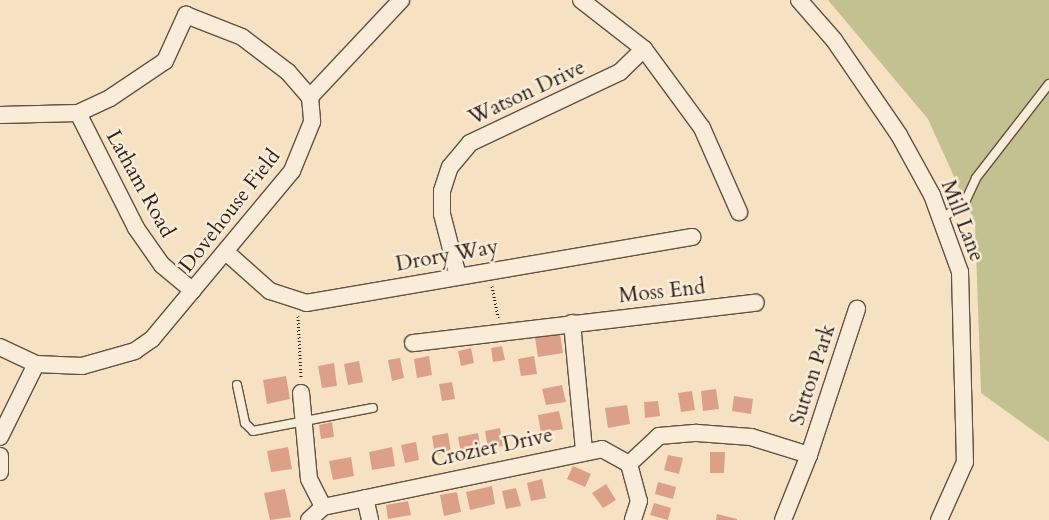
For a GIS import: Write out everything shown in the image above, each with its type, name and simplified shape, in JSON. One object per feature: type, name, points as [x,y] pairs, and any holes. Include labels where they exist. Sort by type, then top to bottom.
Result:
[{"type":"street","points":[[0,115],[78,112],[148,75],[165,61],[186,15],[242,37],[288,72],[310,97],[401,0]]},
{"type":"street","points":[[581,0],[644,49],[702,128],[739,212]]},
{"type":"street","name":"Mill Lane","points":[[799,0],[834,40],[899,135],[940,219],[960,272],[966,358],[965,462],[939,520]]},
{"type":"street","name":"Watson Drive","points":[[458,276],[442,214],[442,191],[450,167],[465,149],[620,72],[644,49]]},
{"type":"street","name":"Dovehouse Field","points":[[0,347],[36,364],[82,366],[135,350],[164,328],[292,171],[312,122],[310,97]]},
{"type":"street","name":"Latham Road","points":[[78,112],[136,228],[162,264],[193,292]]},
{"type":"street","name":"Drory Way","points":[[226,252],[270,291],[306,303],[692,236]]},
{"type":"street","name":"Moss End","points":[[413,343],[501,330],[756,303]]},
{"type":"street","name":"Sutton Park","points":[[783,520],[809,454],[857,309]]},
{"type":"street","points":[[572,323],[584,450]]},
{"type":"street","points":[[0,437],[36,364]]},
{"type":"street","points":[[301,393],[301,423],[309,479],[323,507],[309,520]]},
{"type":"street","name":"Sutton Park","points":[[629,464],[659,436],[698,433],[751,437],[809,454]]},
{"type":"street","name":"Crozier Drive","points":[[323,507],[584,450],[602,450],[629,464]]},
{"type":"street","points":[[0,456],[0,472]]},
{"type":"street","points":[[629,464],[639,501],[634,520]]},
{"type":"street","points":[[365,498],[370,520]]},
{"type":"lane","points":[[940,219],[965,202],[996,149],[1049,84]]},
{"type":"lane","points":[[237,385],[245,423],[253,431],[372,408]]},
{"type":"path","points":[[488,270],[501,330]]},
{"type":"path","points":[[296,300],[301,393]]},
{"type":"shaded area","points":[[828,0],[1049,0],[1049,442],[981,393],[975,223],[928,119]]},
{"type":"building","points":[[560,334],[563,353],[538,357],[535,338]]},
{"type":"building","points":[[502,346],[505,360],[493,362],[491,348]]},
{"type":"building","points":[[471,348],[474,363],[461,366],[458,351]]},
{"type":"building","points":[[429,356],[432,375],[417,378],[414,359]]},
{"type":"building","points":[[534,356],[537,374],[521,376],[518,359]]},
{"type":"building","points":[[400,358],[404,378],[392,381],[388,360]]},
{"type":"building","points":[[359,361],[363,382],[348,385],[344,364]]},
{"type":"building","points":[[334,363],[337,386],[322,388],[318,366]]},
{"type":"building","points":[[286,376],[290,399],[267,404],[263,380]]},
{"type":"building","points":[[452,382],[455,399],[442,401],[439,384]]},
{"type":"building","points":[[562,385],[566,402],[546,405],[542,389]]},
{"type":"building","points":[[716,389],[719,409],[703,411],[701,391]]},
{"type":"building","points":[[692,391],[695,410],[681,412],[678,393]]},
{"type":"building","points":[[734,396],[753,399],[751,414],[732,411]]},
{"type":"building","points":[[658,401],[660,416],[645,418],[644,402]]},
{"type":"building","points":[[627,405],[630,424],[608,428],[605,408]]},
{"type":"building","points":[[559,411],[563,429],[541,433],[538,415]]},
{"type":"building","points":[[332,422],[334,437],[321,439],[319,425]]},
{"type":"building","points":[[500,428],[503,446],[488,448],[485,431]]},
{"type":"building","points":[[448,433],[451,452],[435,455],[432,436]]},
{"type":"building","points":[[478,433],[481,451],[461,454],[458,437]]},
{"type":"building","points":[[416,442],[419,460],[405,463],[401,445]]},
{"type":"building","points":[[288,447],[292,469],[271,472],[267,451]]},
{"type":"building","points":[[392,447],[395,466],[372,470],[369,452]]},
{"type":"building","points":[[710,452],[725,452],[724,473],[710,473]]},
{"type":"building","points":[[668,455],[683,458],[679,474],[664,470]]},
{"type":"building","points":[[351,457],[354,476],[333,480],[329,461]]},
{"type":"building","points":[[573,466],[591,474],[585,487],[567,479]]},
{"type":"building","points":[[542,479],[546,498],[531,501],[527,483]]},
{"type":"building","points":[[658,482],[676,487],[673,499],[655,494]]},
{"type":"building","points":[[606,484],[616,500],[603,508],[592,493]]},
{"type":"building","points":[[492,486],[495,504],[470,510],[466,492]]},
{"type":"building","points":[[516,488],[521,506],[506,509],[502,491]]},
{"type":"building","points":[[285,489],[291,517],[270,520],[264,493]]},
{"type":"building","points":[[457,492],[461,512],[444,516],[440,495]]},
{"type":"building","points":[[408,501],[411,515],[388,519],[386,505]]},
{"type":"building","points":[[654,503],[671,508],[668,520],[650,515]]},
{"type":"building","points":[[717,514],[737,519],[737,520],[716,520]]}]
